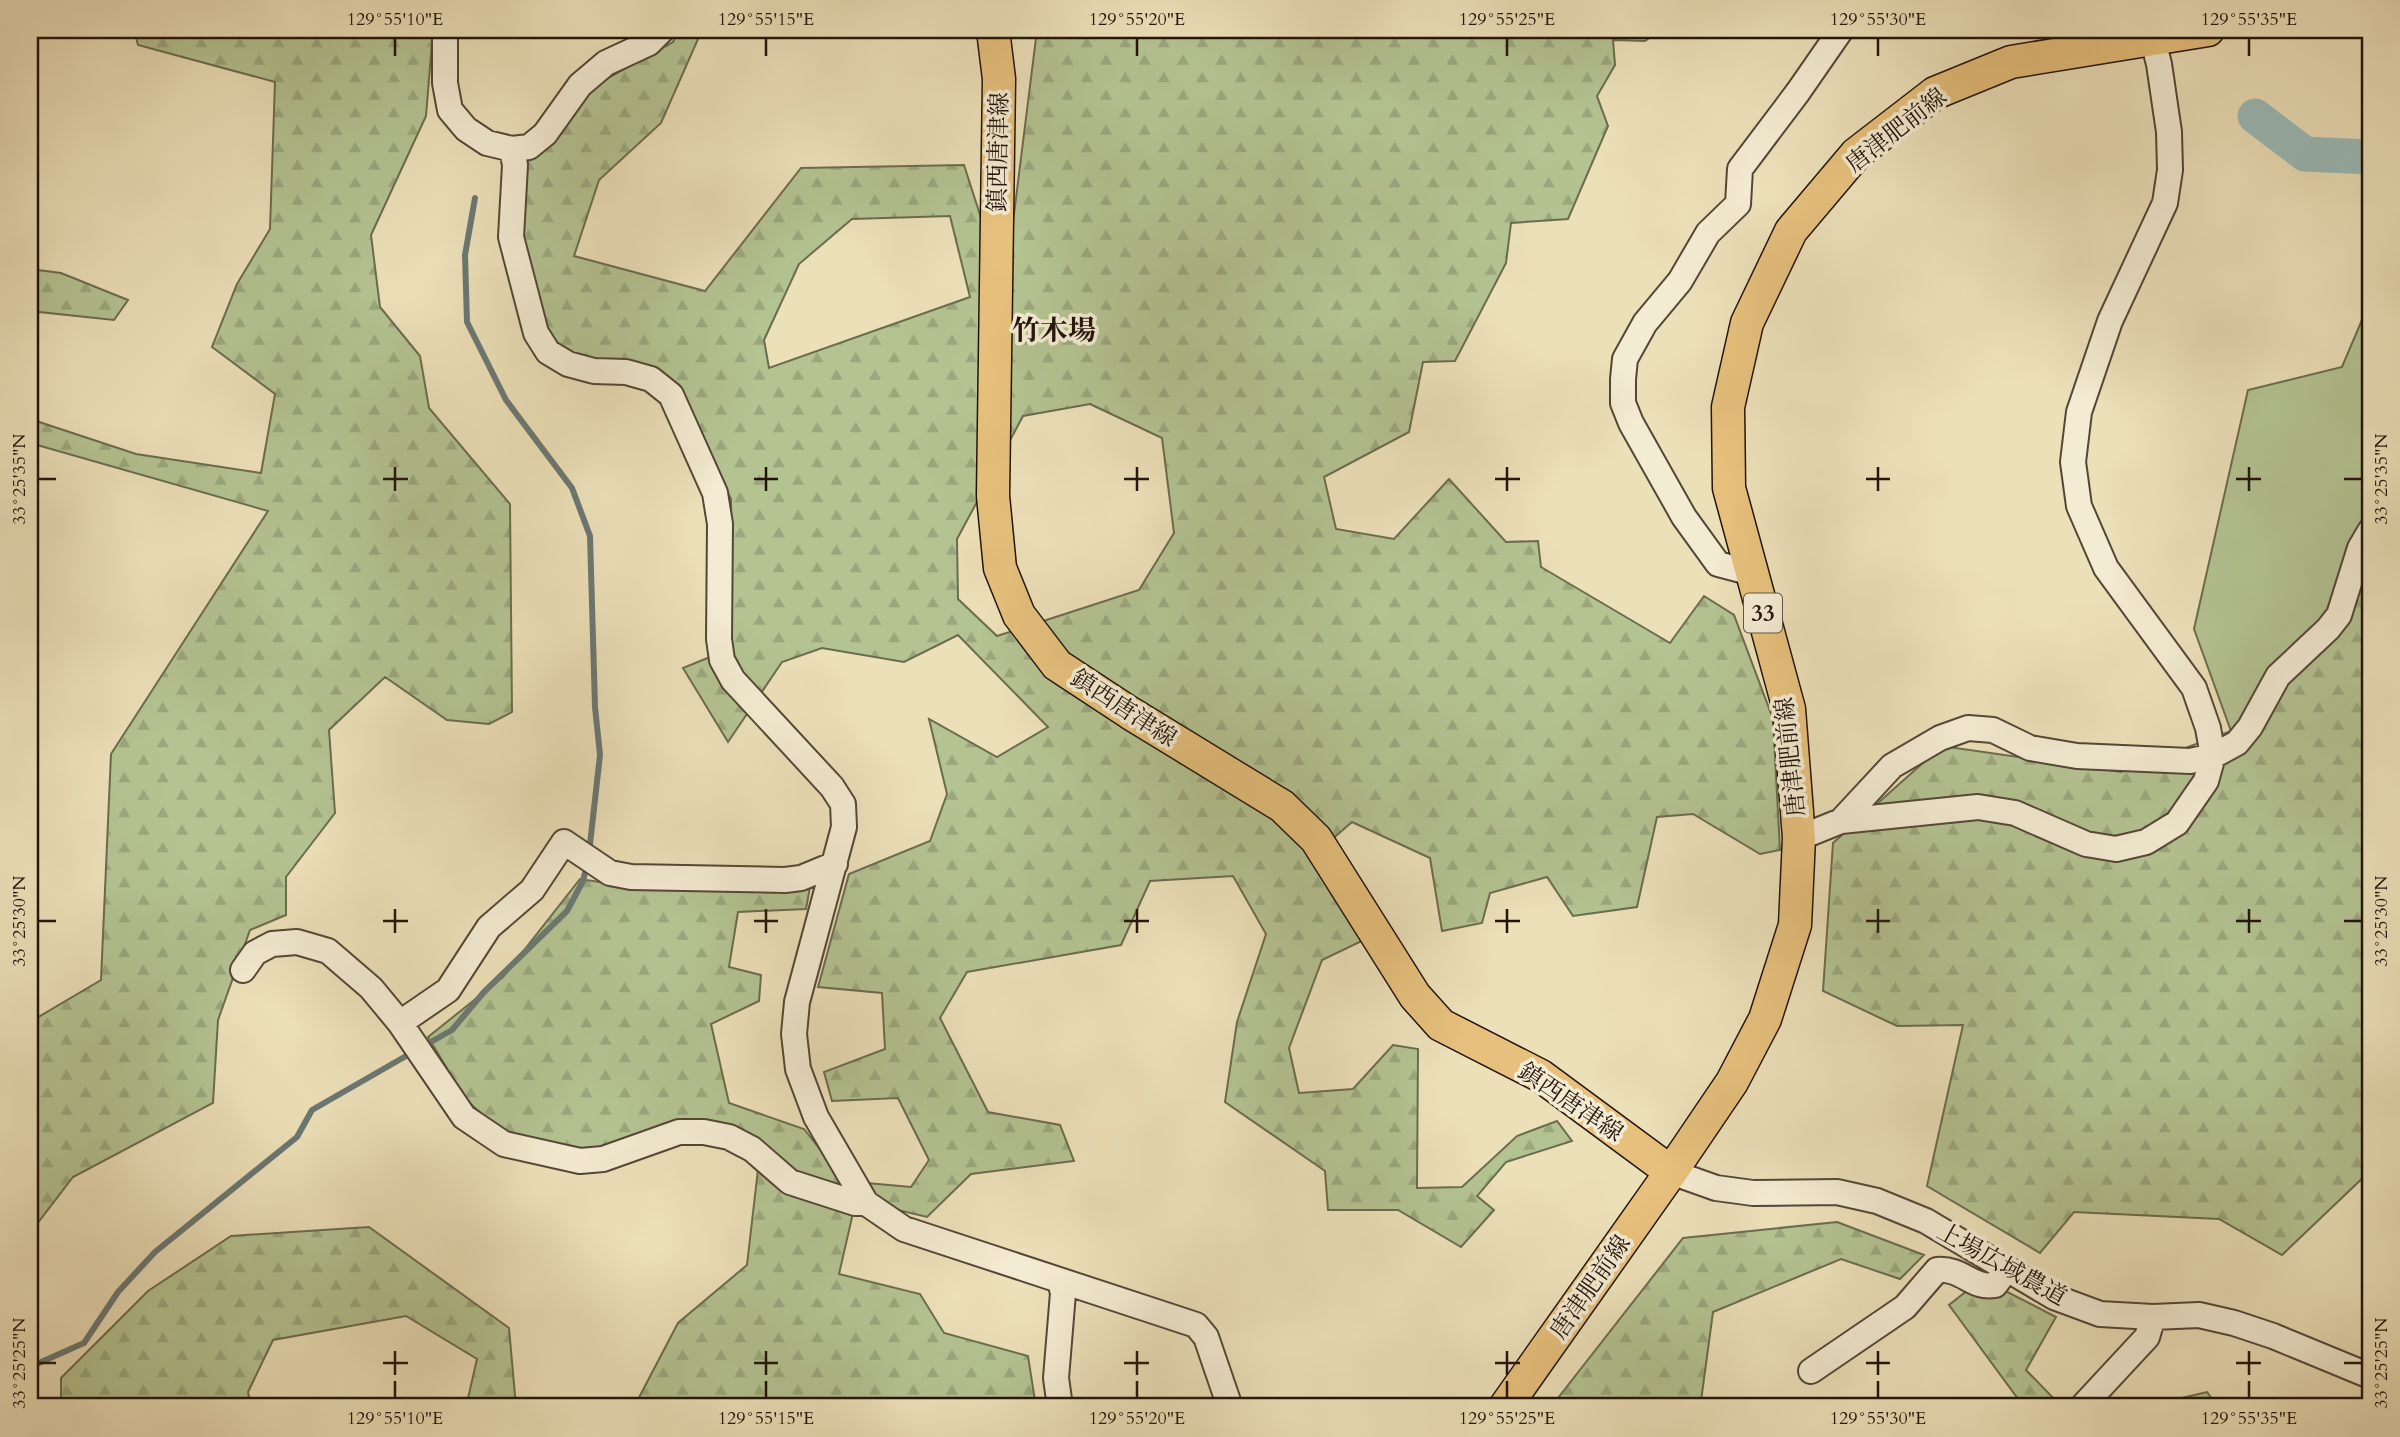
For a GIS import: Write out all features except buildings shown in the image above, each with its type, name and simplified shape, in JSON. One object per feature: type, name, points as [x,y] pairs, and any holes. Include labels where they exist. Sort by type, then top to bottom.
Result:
[{"type":"main road","name":"鎮西唐津線","points":[[993,30],[999,79],[993,496],[1000,568],[1019,615],[1057,665],[1282,806],[1316,839],[1415,996],[1441,1025],[1541,1076],[1671,1172]]},
{"type":"main road","name":"唐津肥前線","points":[[1505,1407],[1732,1082],[1765,1020],[1795,925],[1799,838],[1788,709],[1729,488],[1728,407],[1747,323],[1791,231],[1856,154],[1935,93],[2011,62],[2208,30]]},
{"type":"street","points":[[445,30],[445,83],[450,110],[466,129],[486,143],[512,149],[529,146],[545,134],[580,85],[606,64],[649,43],[662,30]]},
{"type":"street","points":[[1752,573],[1717,564],[1684,517],[1631,423],[1623,403],[1625,359],[1645,323],[1680,281],[1708,233],[1738,204],[1741,169],[1841,30]]},
{"type":"street","points":[[1799,838],[1841,821],[1978,807],[2015,813],[2086,844],[2116,849],[2146,842],[2176,823],[2206,781],[2213,756],[2208,728],[2194,688],[2106,568],[2079,506],[2073,462],[2079,412],[2110,321],[2165,203],[2170,170],[2169,132],[2159,64],[2152,37]]},
{"type":"street","points":[[512,149],[514,165],[511,237],[536,333],[548,352],[568,364],[594,371],[626,372],[651,380],[671,395],[715,493],[720,524],[719,639],[722,660],[733,680],[832,787],[842,804],[844,827],[800,991],[794,1034],[804,1089],[816,1117],[866,1203],[904,1229],[1196,1325],[1206,1337],[1230,1407]]},
{"type":"street","points":[[1841,821],[1892,766],[1940,737],[1968,728],[1993,730],[2030,748],[2077,756],[2190,761],[2213,756],[2236,743],[2250,727],[2278,676],[2328,629],[2339,615],[2360,548],[2370,531]]},
{"type":"street","points":[[404,1029],[448,990],[489,927],[532,890],[564,842],[610,873],[631,877],[785,880],[801,878],[835,864]]},
{"type":"street","points":[[243,970],[255,953],[272,944],[297,942],[328,951],[371,988],[404,1029],[464,1117],[504,1144],[580,1161],[603,1159],[680,1132],[704,1132],[729,1137],[752,1149],[790,1182],[855,1203],[866,1203]]},
{"type":"street","name":"上場広域農道","points":[[1671,1172],[1716,1188],[1753,1193],[1837,1192],[1877,1201],[1926,1221],[2054,1297],[2100,1314],[2152,1317],[2199,1315],[2234,1323],[2366,1373]]},
{"type":"street","points":[[1811,1371],[1905,1307],[1937,1270],[1951,1269],[1983,1287],[1995,1285],[2007,1269]]},
{"type":"street","points":[[1060,1281],[1063,1293],[1056,1378],[1060,1407]]},
{"type":"street","points":[[2082,1407],[2147,1337],[2152,1317]]},
{"type":"street","points":[[2366,1373],[2363,1389],[2370,1396]]},
{"type":"green space","points":[[134,30],[433,30],[426,116],[371,235],[380,307],[420,356],[429,408],[510,504],[512,712],[489,724],[447,720],[385,677],[329,730],[335,813],[286,877],[286,915],[250,930],[218,1020],[213,1103],[73,1177],[30,1233],[30,1022],[101,980],[111,754],[268,511],[30,443],[30,419],[136,454],[261,473],[275,394],[212,347],[237,284],[270,229],[275,82],[138,45]]},
{"type":"green space","points":[[679,30],[702,30],[661,123],[599,180],[574,256],[705,291],[801,168],[964,165],[983,224],[1013,222],[1037,30],[1661,30],[1645,41],[1613,40],[1615,65],[1597,96],[1608,126],[1568,219],[1511,223],[1506,263],[1455,361],[1423,362],[1409,432],[1324,477],[1336,529],[1394,539],[1449,479],[1506,542],[1538,541],[1541,567],[1670,643],[1704,596],[1734,615],[1773,719],[1780,850],[1760,854],[1693,814],[1657,817],[1637,907],[1573,916],[1547,877],[1490,893],[1482,923],[1442,931],[1430,858],[1352,822],[1322,848],[1368,938],[1322,960],[1289,1048],[1299,1093],[1353,1089],[1393,1045],[1418,1049],[1417,1188],[1462,1187],[1517,1136],[1557,1121],[1572,1141],[1506,1162],[1477,1196],[1494,1210],[1461,1247],[1398,1210],[1328,1210],[1325,1171],[1225,1102],[1237,1022],[1266,934],[1233,876],[1150,881],[1121,945],[967,972],[940,1018],[988,1112],[1060,1125],[1074,1161],[971,1174],[927,1217],[856,1200],[839,1274],[920,1294],[944,1333],[1028,1356],[1036,1407],[634,1407],[678,1323],[747,1265],[761,1143],[704,1121],[593,1151],[514,1142],[466,1100],[428,1037],[503,977],[580,879],[633,887],[810,887],[806,909],[738,912],[729,967],[761,975],[759,1001],[711,1024],[729,1103],[804,1129],[845,1181],[911,1187],[929,1160],[898,1098],[832,1101],[824,1072],[885,1049],[882,993],[818,987],[849,874],[930,841],[947,794],[929,719],[997,757],[1048,727],[958,635],[904,662],[822,648],[782,662],[728,742],[683,668],[732,648],[731,499],[675,384],[583,361],[549,340],[519,232],[522,162],[585,91],[673,42]],"holes":[[[950,216],[970,297],[769,368],[764,340],[799,264],[852,219]],[[1090,404],[1162,438],[1174,533],[1139,590],[997,636],[958,599],[957,539],[1023,416]]]},
{"type":"green space","points":[[30,269],[61,273],[128,300],[114,320],[30,311]]},
{"type":"green space","points":[[2370,301],[2370,562],[2231,731],[2194,629],[2248,390],[2342,367]]},
{"type":"green space","points":[[2370,562],[2370,1171],[2282,1255],[2219,1219],[2074,1212],[2040,1253],[1927,1186],[1963,1025],[1897,1026],[1823,991],[1833,843],[1942,746],[2121,772],[2231,731]]},
{"type":"green space","points":[[1837,1222],[1924,1255],[1900,1279],[1841,1259],[1713,1312],[1701,1401],[1706,1407],[1551,1407],[1683,1238]]},
{"type":"green space","points":[[369,1227],[509,1328],[516,1407],[466,1407],[477,1359],[406,1316],[273,1340],[248,1392],[251,1407],[61,1407],[61,1378],[148,1291],[231,1236]]},
{"type":"green space","points":[[1982,1279],[2056,1317],[2026,1370],[2062,1407],[2024,1407],[1949,1305]]},
{"type":"green space","points":[[2207,1392],[2218,1407],[2143,1407]]},
{"type":"waterway","points":[[2255,116],[2305,154],[2370,157]]},
{"type":"waterway","points":[[475,198],[465,255],[467,322],[506,400],[572,488],[590,536],[595,707],[600,755],[589,853]]},
{"type":"waterway","points":[[422,1047],[452,1030],[484,992],[567,911],[583,881],[587,864]]},
{"type":"waterway","points":[[30,1367],[84,1343],[118,1292],[155,1252],[297,1137],[312,1110],[413,1052]]},
{"type":"district","name":"竹木場","points":[[1054,330]]}]
